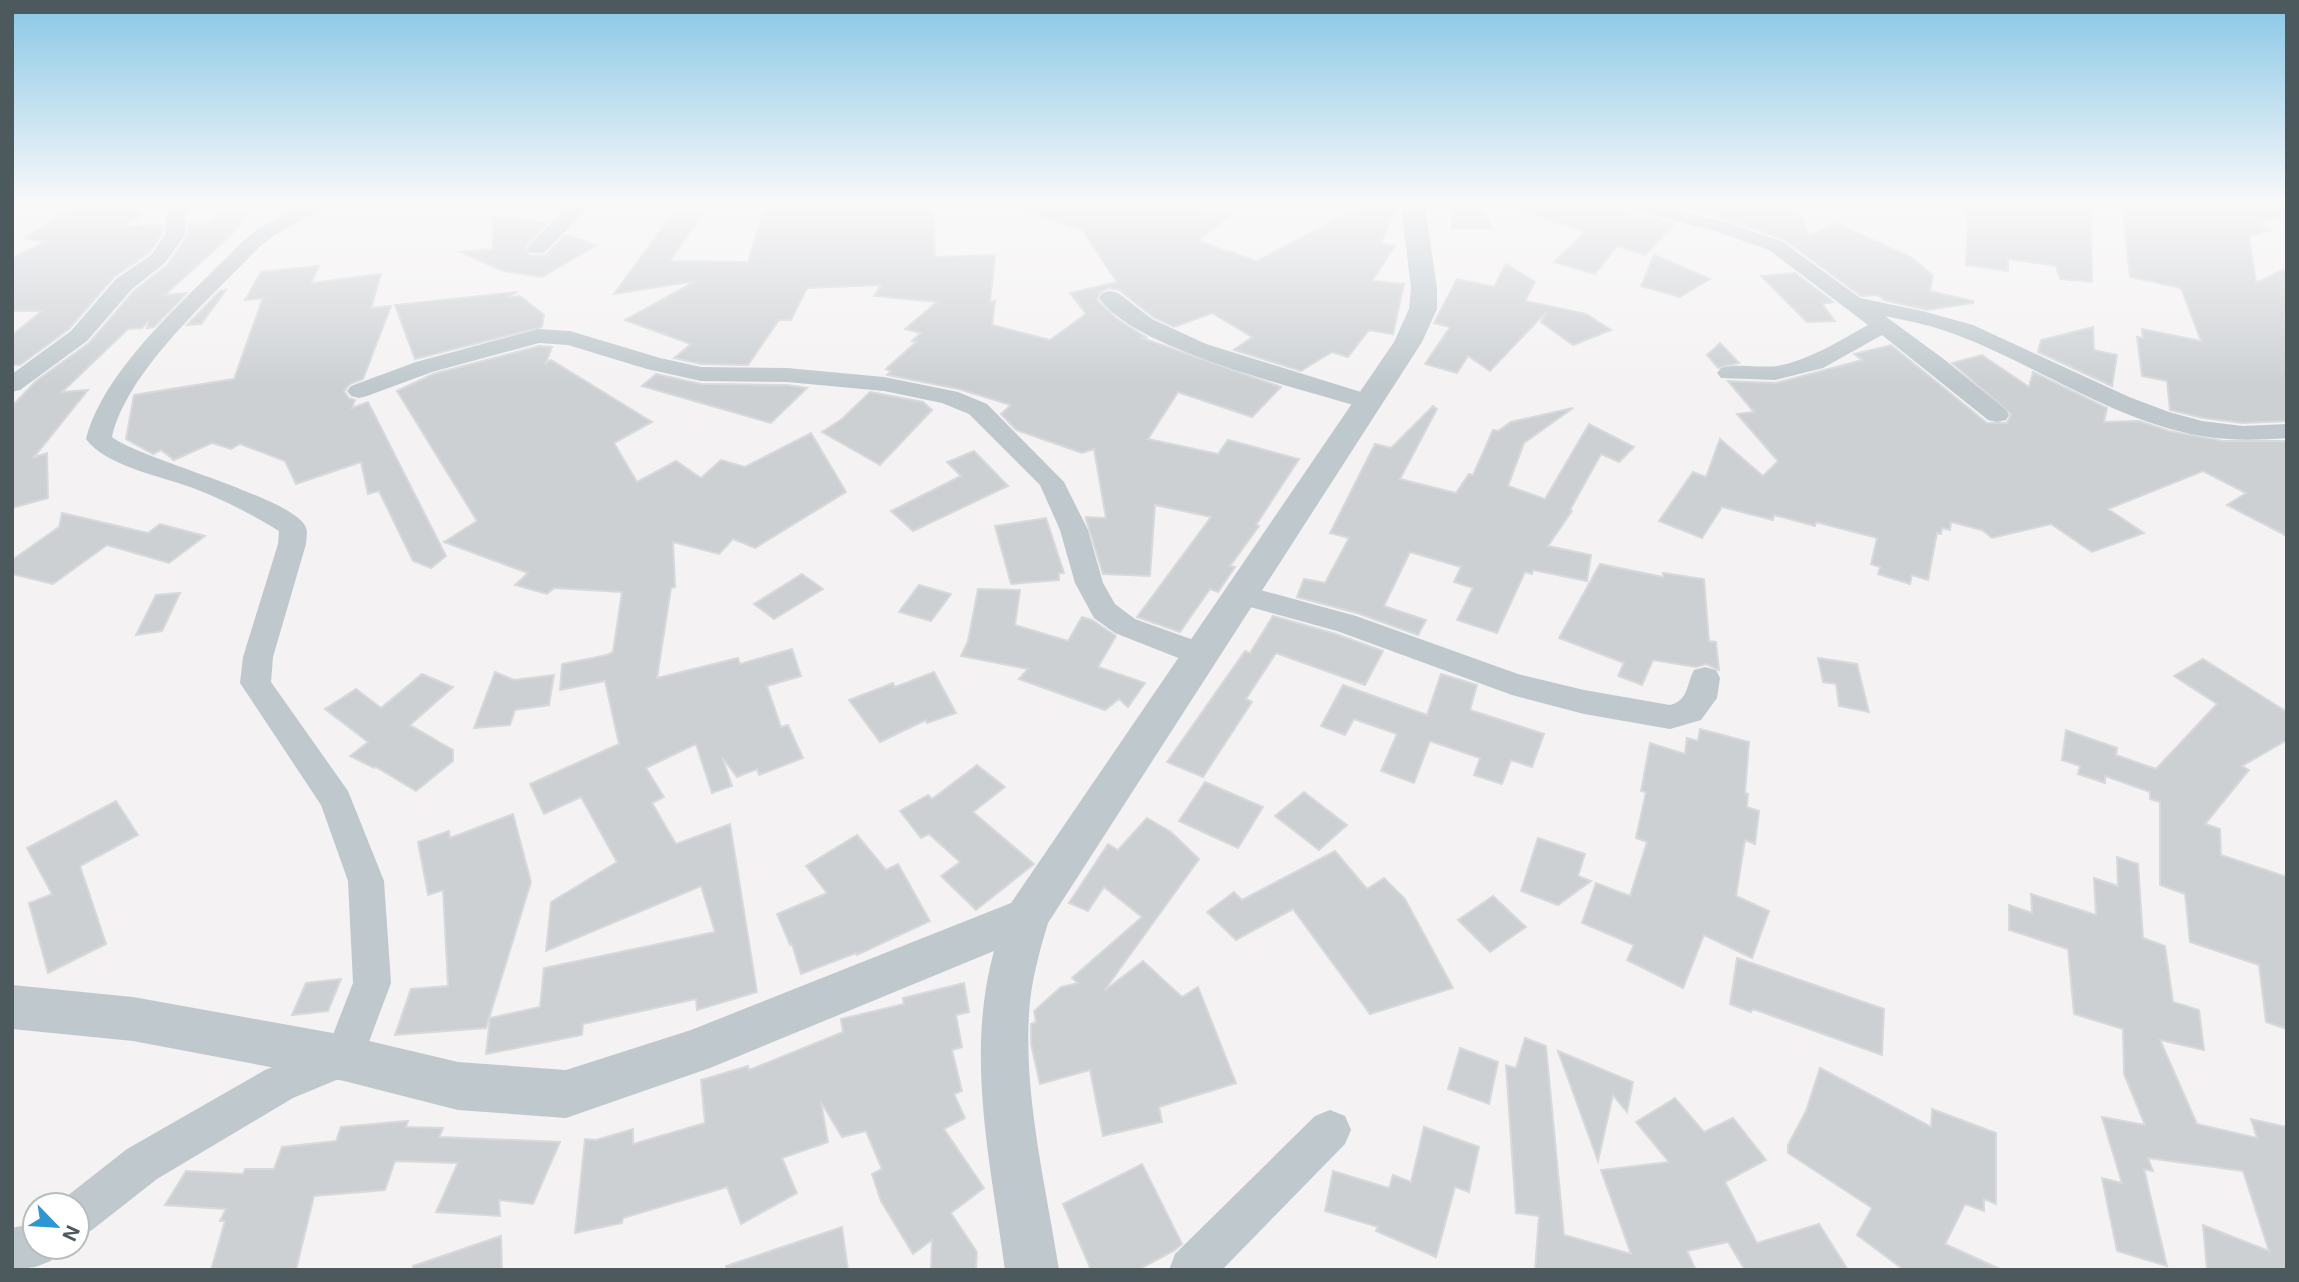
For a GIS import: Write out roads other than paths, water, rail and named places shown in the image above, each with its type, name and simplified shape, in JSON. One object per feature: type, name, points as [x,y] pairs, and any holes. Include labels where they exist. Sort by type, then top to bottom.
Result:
[{"type":"street","points":[[12,385],[79,336],[124,284],[149,266]]},
{"type":"street","points":[[91,1204],[153,1158],[279,1084],[344,1058],[372,983],[366,881],[336,800],[255,683],[258,657],[292,544],[292,528],[273,515],[221,491],[115,453],[99,439],[103,422],[130,371],[230,266]]},
{"type":"street","points":[[1032,1270],[1010,1121],[1005,1027],[1011,972],[1027,917],[1408,342],[1423,309],[1423,266]]},
{"type":"street","points":[[1802,266],[1937,365],[1997,415]]},
{"type":"street","points":[[1110,298],[1143,324],[1174,337],[1225,357],[1368,402]]},
{"type":"street","points":[[1850,302],[1966,330],[2124,405],[2159,417],[2240,433],[2287,430]]},
{"type":"street","points":[[1729,373],[1775,373],[1815,363],[1882,326]]},
{"type":"street","points":[[359,391],[424,367],[538,336],[570,338],[655,364],[701,374],[787,375],[884,384],[949,397],[978,409],[1051,481],[1074,530],[1089,583],[1104,611],[1125,626],[1202,655]]},
{"type":"street","points":[[1242,595],[1346,623],[1511,684],[1584,702],[1670,717],[1690,712],[1701,698],[1705,678]]},
{"type":"street","points":[[12,1007],[133,1019],[344,1058],[458,1086],[566,1094],[693,1052],[1027,917]]},
{"type":"street","points":[[1191,1270],[1330,1130]]}]
